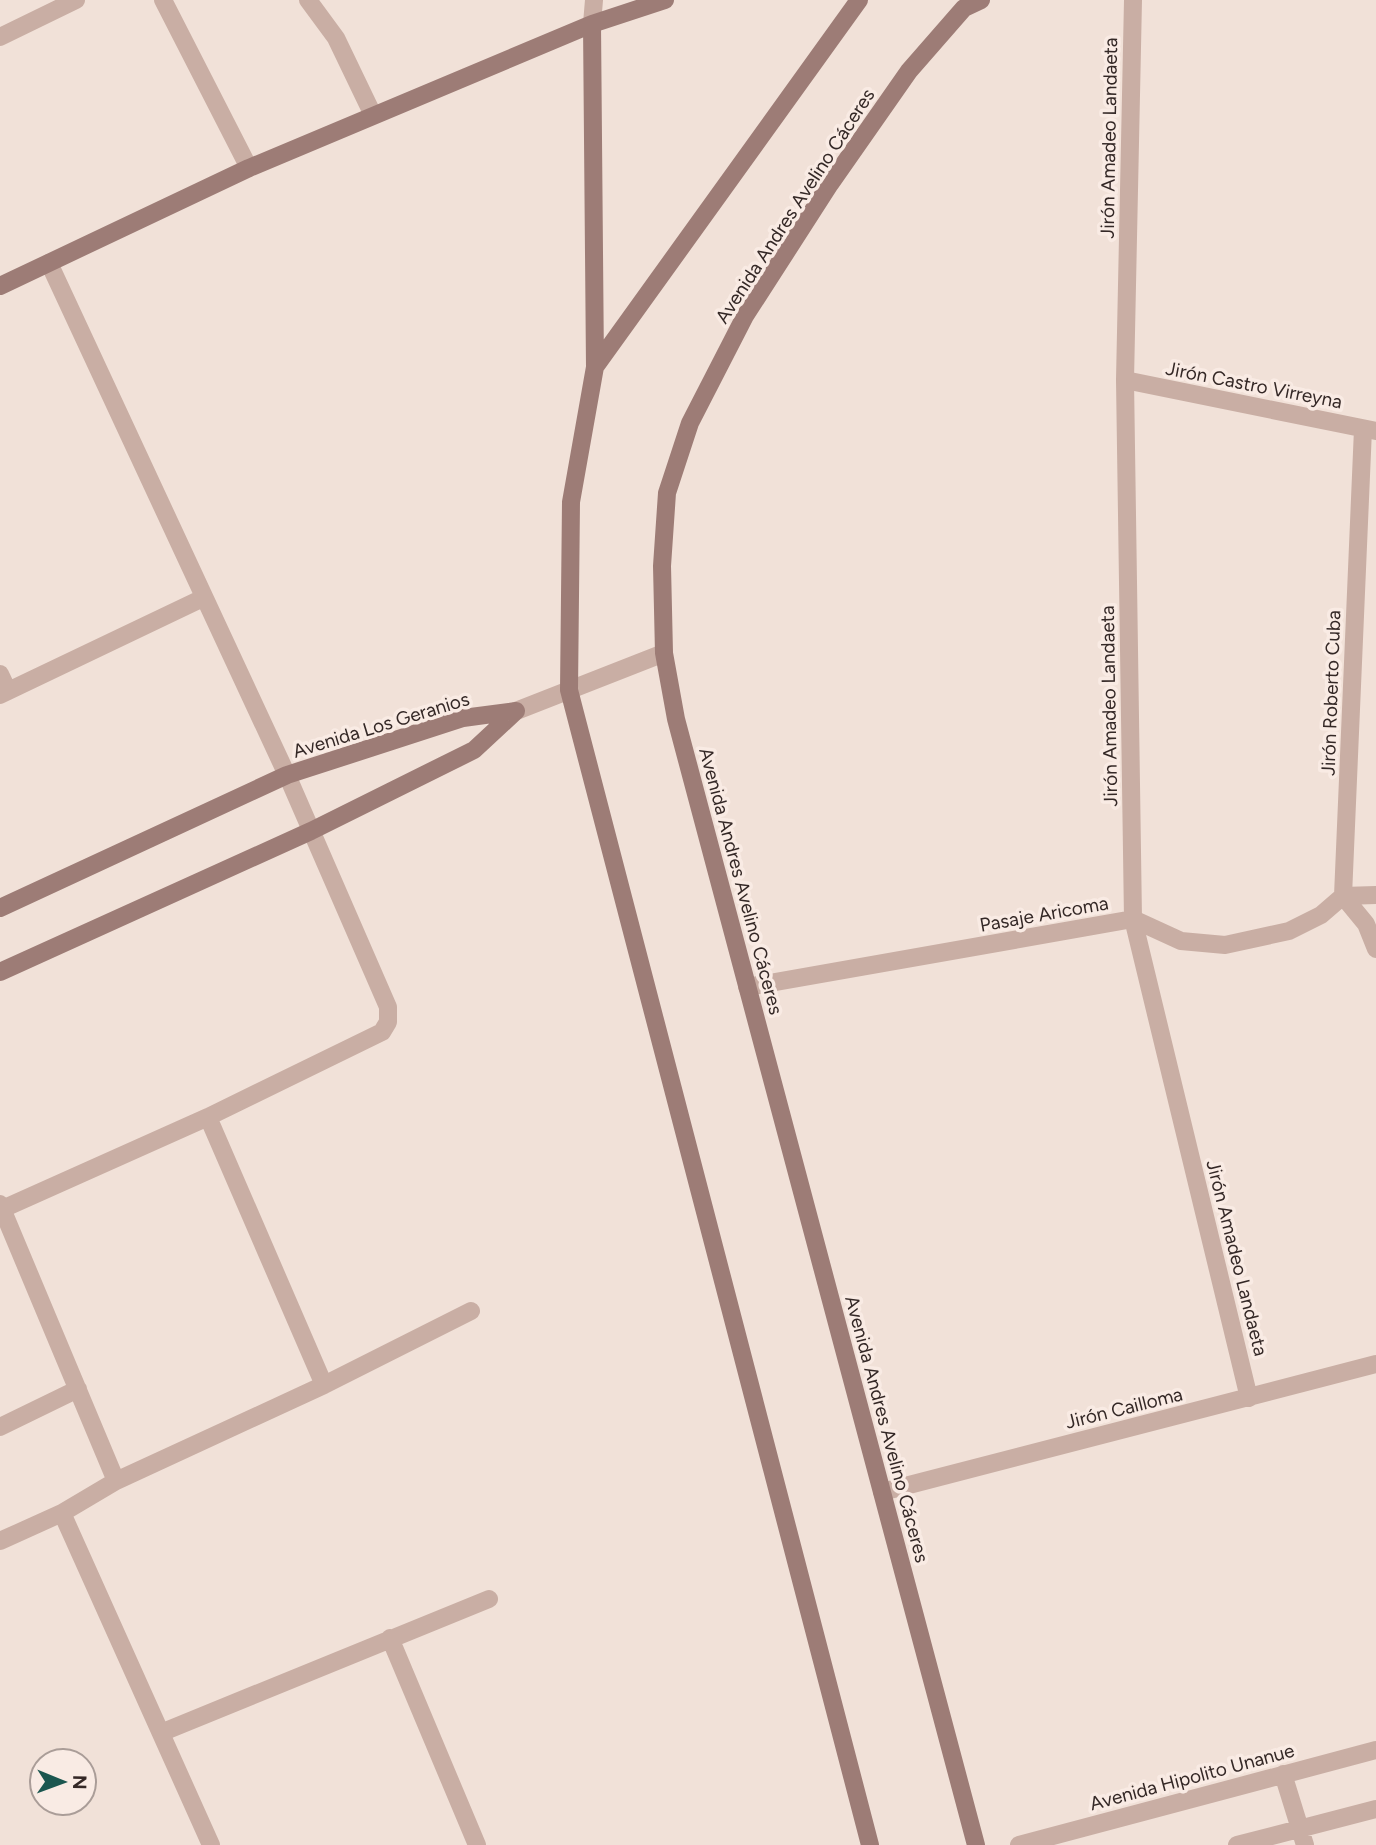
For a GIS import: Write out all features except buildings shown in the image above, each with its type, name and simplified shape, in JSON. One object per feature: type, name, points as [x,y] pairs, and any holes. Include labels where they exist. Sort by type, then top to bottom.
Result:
[{"type":"main road","points":[[0,286],[249,168],[592,24],[665,0]]},
{"type":"main road","points":[[595,367],[859,0]]},
{"type":"main road","name":"Avenida Andres Avelino Cáceres","points":[[976,1845],[676,719],[664,653],[662,566],[667,493],[690,423],[745,317],[830,184],[959,3],[981,0]]},
{"type":"main road","points":[[592,24],[595,367],[571,502],[569,690],[870,1845]]},
{"type":"main road","points":[[0,972],[310,831],[474,750],[516,711]]},
{"type":"main road","name":"Avenida Los Geranios","points":[[0,908],[287,775],[463,718],[516,711]]},
{"type":"street","points":[[0,37],[76,0]]},
{"type":"street","points":[[163,0],[249,168]]},
{"type":"street","points":[[308,0],[336,38],[373,115]]},
{"type":"street","points":[[592,24],[594,0]]},
{"type":"street","name":"Jirón Amadeo Landaeta","points":[[1133,0],[1125,380],[1133,919],[1249,1398]]},
{"type":"street","points":[[49,263],[287,775],[388,1007],[388,1022],[382,1032],[208,1117],[1,1208],[116,1481]]},
{"type":"street","name":"Jirón Castro Virreyna","points":[[1125,380],[1370,430]]},
{"type":"street","name":"Jirón Roberto Cuba","points":[[1343,896],[1370,430]]},
{"type":"street","points":[[0,674],[4,693],[203,598]]},
{"type":"street","points":[[516,711],[664,653]]},
{"type":"street","points":[[1343,896],[1376,895]]},
{"type":"street","points":[[1343,896],[1366,924],[1376,949]]},
{"type":"street","name":"Pasaje Aricoma","points":[[747,987],[1133,919],[1181,941],[1225,945],[1289,931],[1321,915],[1343,896]]},
{"type":"street","points":[[208,1117],[324,1385]]},
{"type":"street","points":[[0,1541],[62,1513],[116,1481],[324,1385],[471,1311]]},
{"type":"street","name":"Jirón Cailloma","points":[[882,1492],[1376,1364]]},
{"type":"street","points":[[0,1427],[78,1390]]},
{"type":"street","points":[[62,1513],[163,1732],[211,1845]]},
{"type":"street","points":[[163,1732],[489,1599]]},
{"type":"street","points":[[390,1638],[477,1845]]},
{"type":"street","name":"Avenida Hipolito Unanue","points":[[1019,1845],[1376,1750]]},
{"type":"street","points":[[1283,1774],[1303,1837]]},
{"type":"street","points":[[1237,1845],[1303,1837],[1376,1809]]}]
